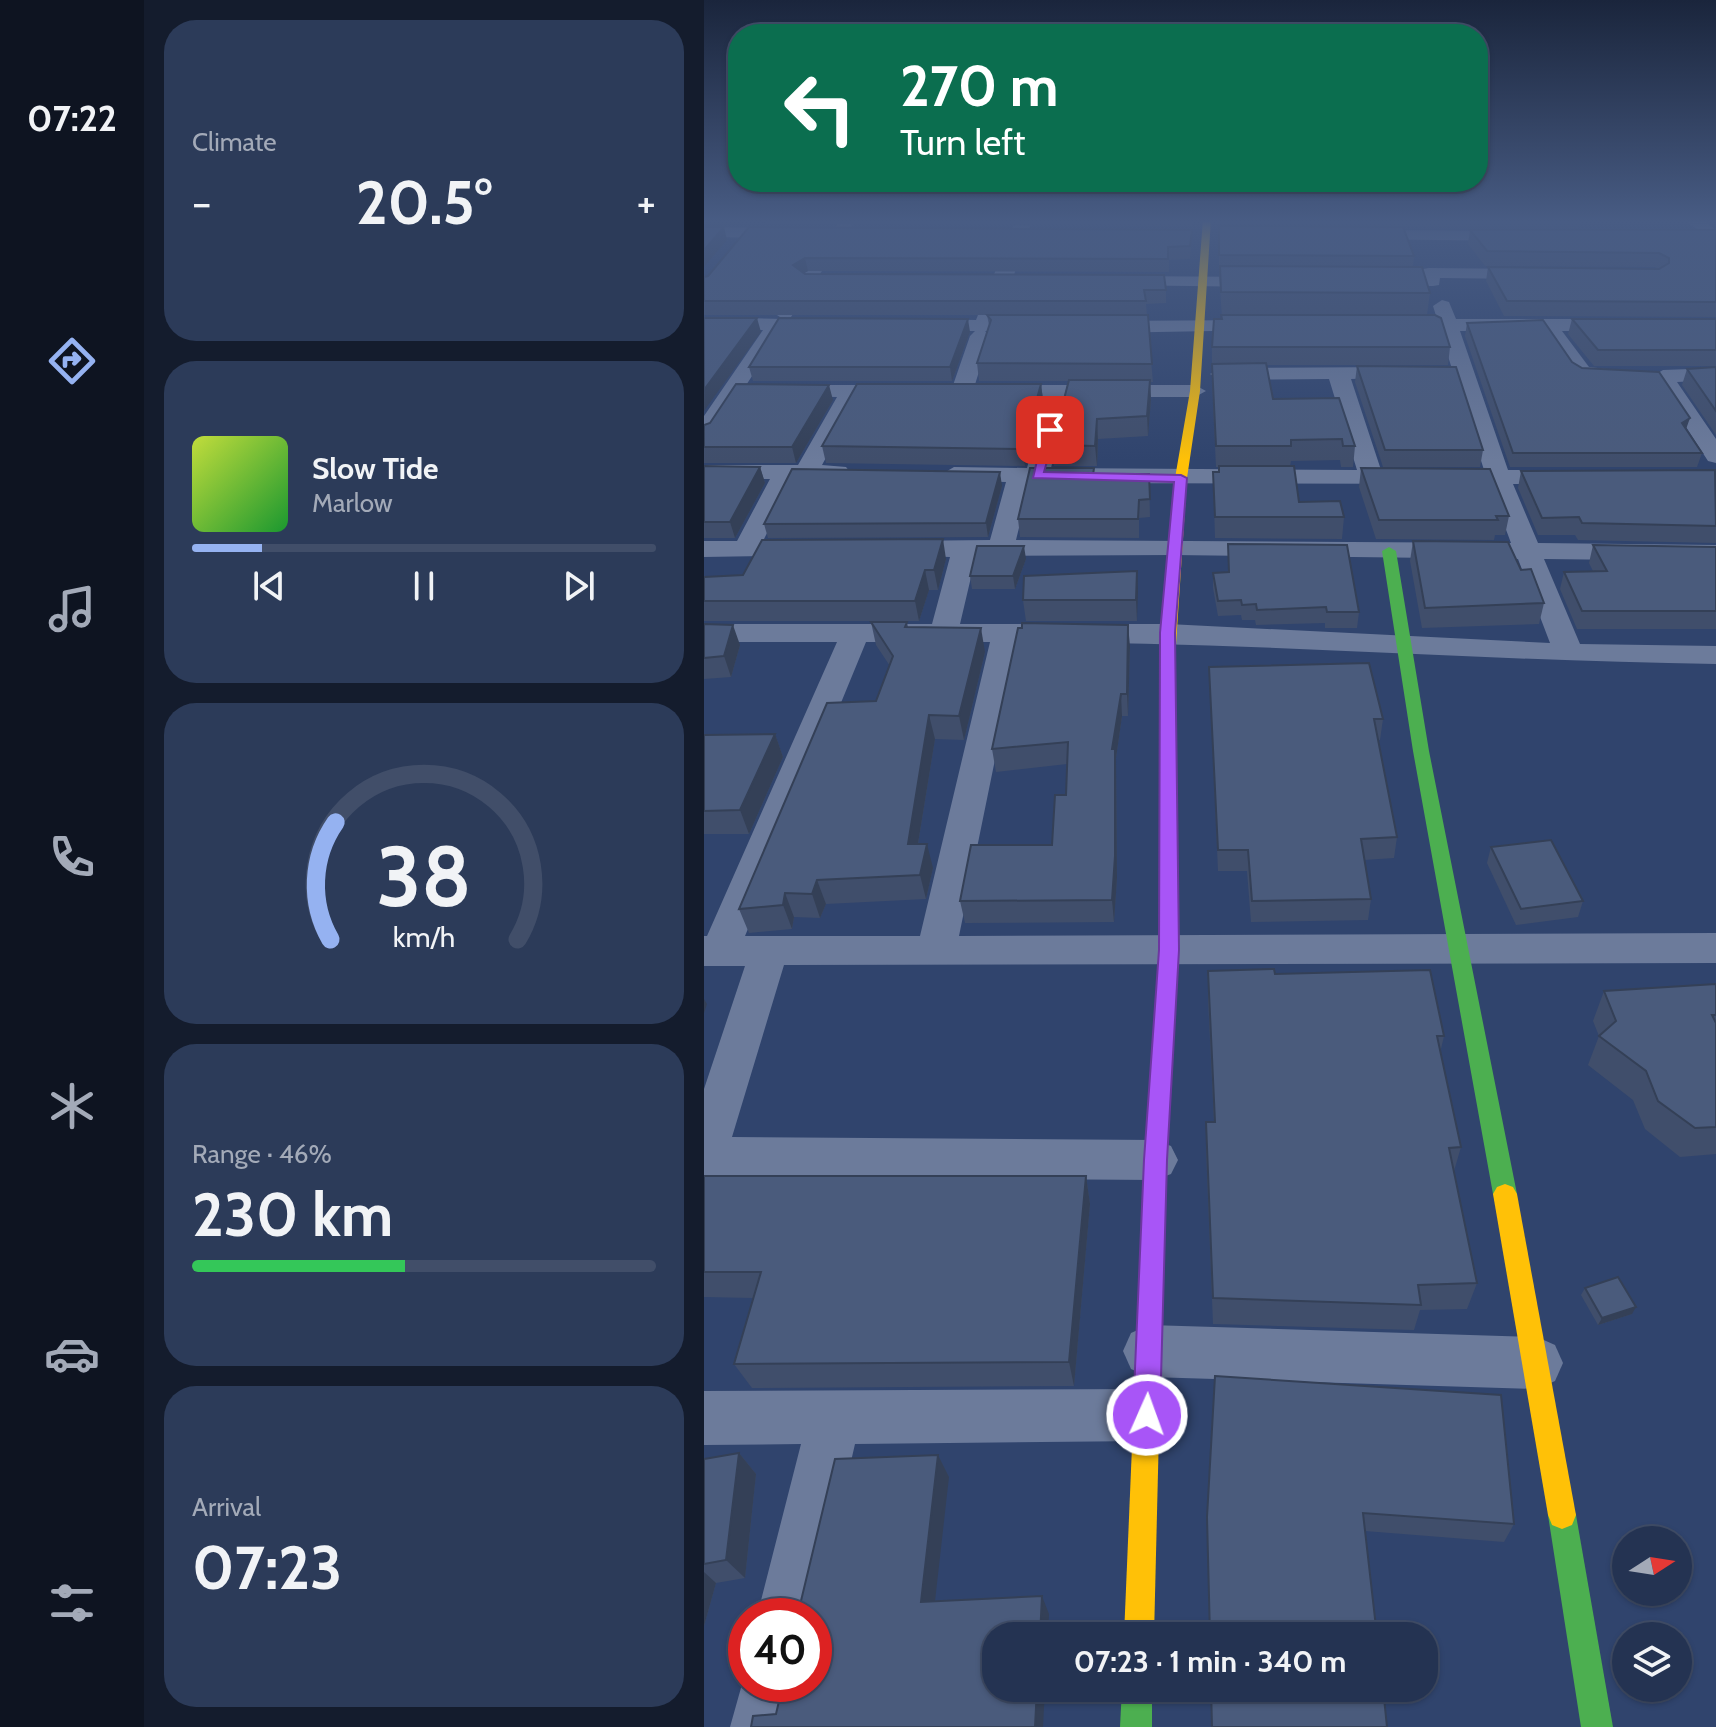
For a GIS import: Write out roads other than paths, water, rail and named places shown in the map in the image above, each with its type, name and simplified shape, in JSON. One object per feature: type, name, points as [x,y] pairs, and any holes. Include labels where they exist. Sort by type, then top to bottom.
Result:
[{"type":"street","points":[[704,432],[794,300]]},
{"type":"street","points":[[947,391],[994,300]]},
{"type":"street","points":[[1140,1622],[1155,1160],[1169,950],[1168,633],[1174,547],[1195,382],[1201,300]]},
{"type":"street","points":[[1439,300],[1449,326],[1446,374],[1498,477],[1569,653]]},
{"type":"street","points":[[1680,305],[1706,325]]},
{"type":"street","points":[[704,323],[773,329]]},
{"type":"street","points":[[1375,325],[1706,325]]},
{"type":"street","points":[[1089,332],[1198,332],[1286,326]]},
{"type":"street","points":[[1549,326],[1583,373],[1716,374]]},
{"type":"street","points":[[704,334],[773,329],[843,329]]},
{"type":"street","points":[[904,330],[1058,331]]},
{"type":"street","points":[[733,390],[1059,391],[1338,373],[1446,374]]},
{"type":"street","points":[[1338,373],[1371,478]]},
{"type":"street","points":[[1663,376],[1716,456]]},
{"type":"street","points":[[1001,549],[1059,391]]},
{"type":"street","points":[[746,549],[851,392]]},
{"type":"street","points":[[704,472],[867,473]]},
{"type":"street","points":[[928,474],[1181,478],[1591,477]]},
{"type":"street","points":[[871,549],[1174,547],[1716,553]]},
{"type":"street","points":[[704,549],[825,549]]},
{"type":"street","points":[[944,633],[965,549]]},
{"type":"street","points":[[1389,551],[1421,751],[1537,1363],[1597,1727]]},
{"type":"street","points":[[704,633],[1168,633],[1569,653],[1716,655]]},
{"type":"street","points":[[855,633],[712,951],[1716,948]]},
{"type":"street","points":[[936,951],[1006,633]]},
{"type":"street","points":[[769,952],[704,1157],[1155,1160]]},
{"type":"street","points":[[1149,1351],[1537,1363]]},
{"type":"street","points":[[704,1418],[1147,1415]]},
{"type":"street","points":[[791,1598],[834,1417]]},
{"type":"street","points":[[761,1727],[767,1702]]},
{"type":"street","points":[[1136,1727],[1137,1702]]}]
